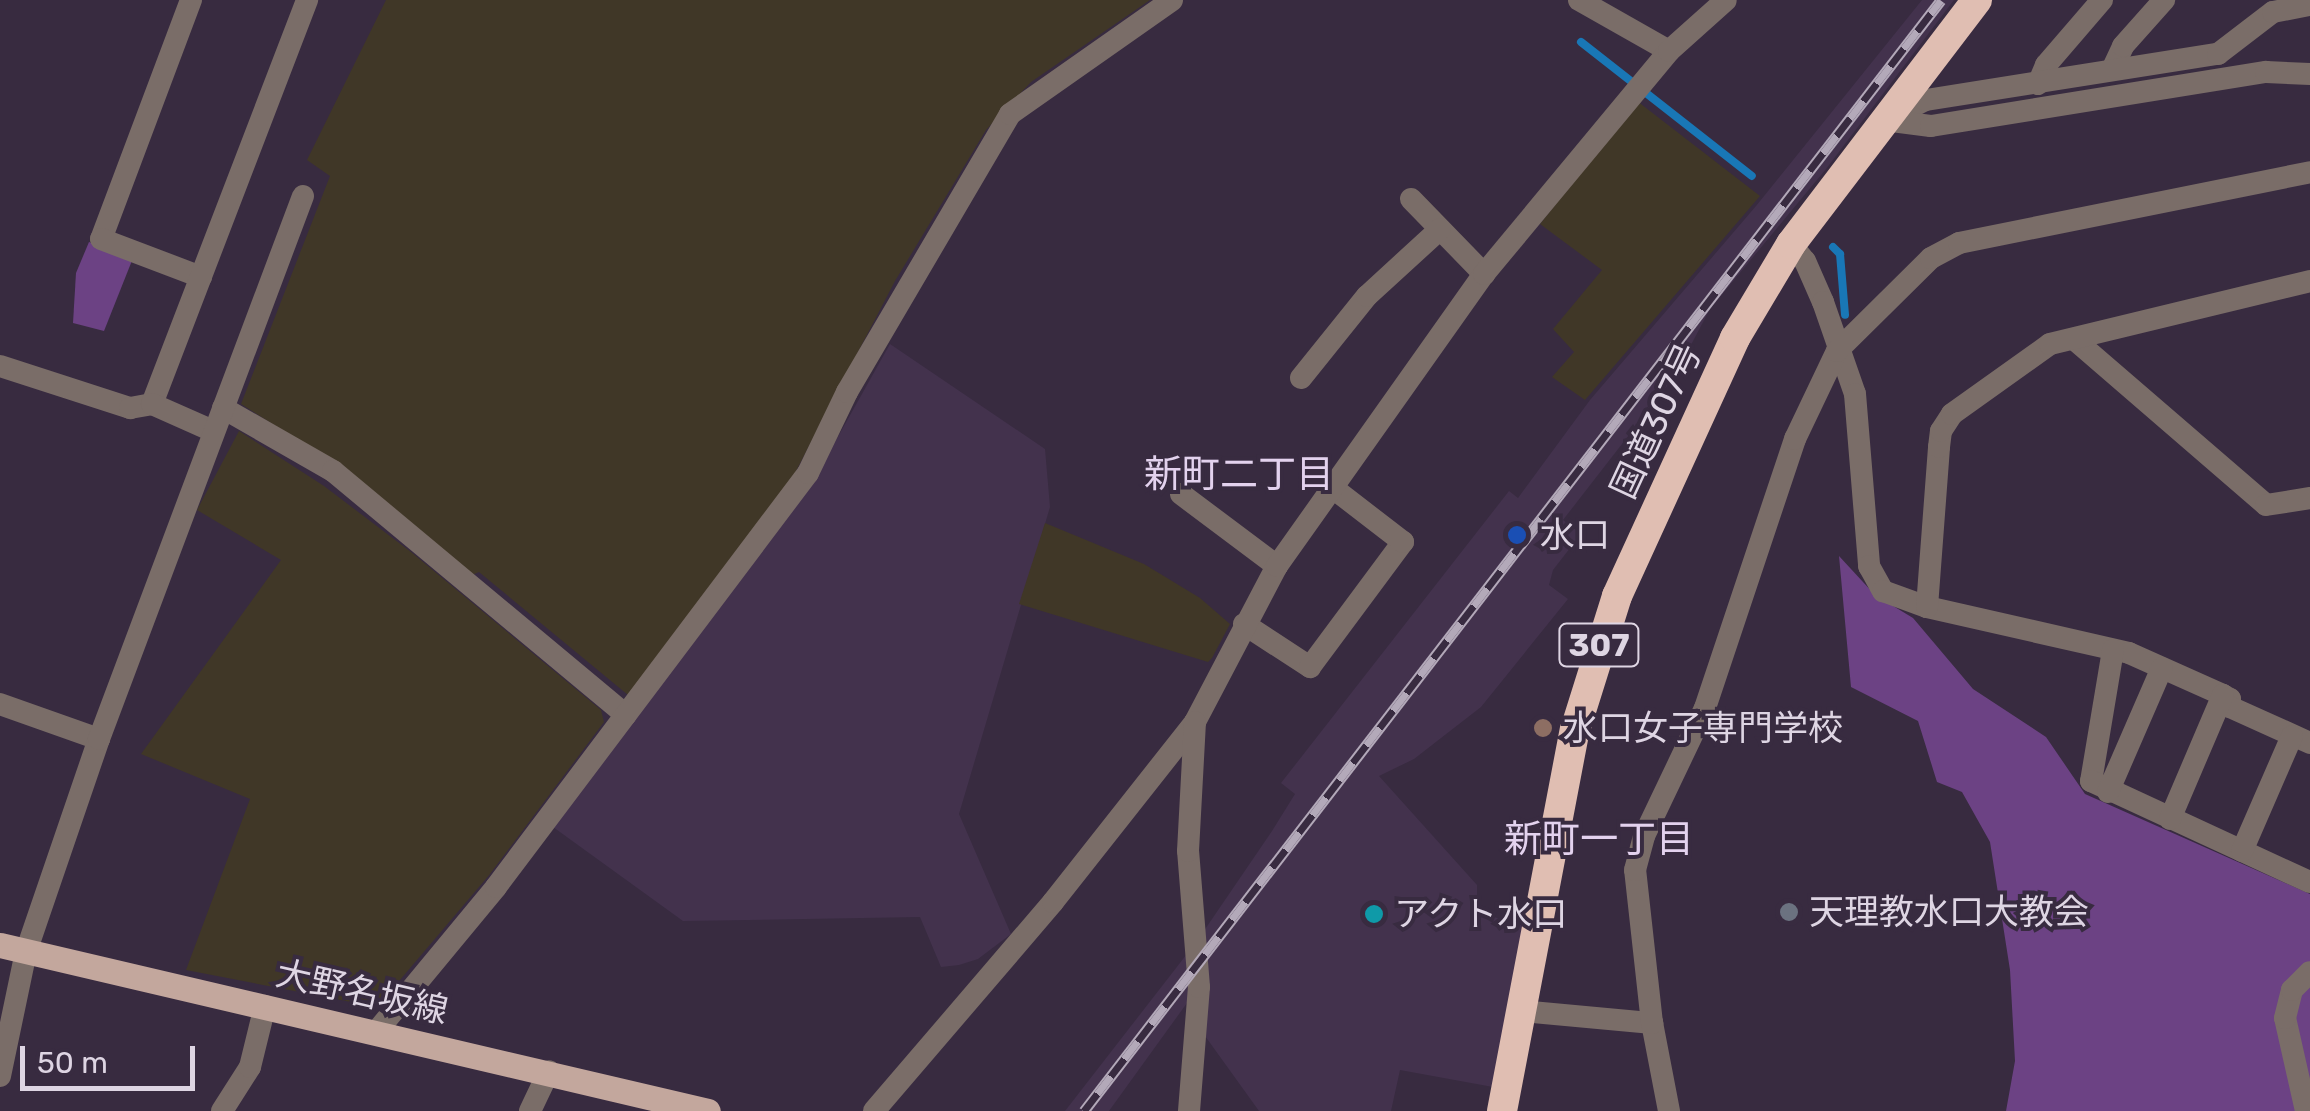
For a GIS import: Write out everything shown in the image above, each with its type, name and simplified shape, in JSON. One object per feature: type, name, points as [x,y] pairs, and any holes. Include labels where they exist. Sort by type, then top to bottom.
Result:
[{"type":"highway","name":"国道307号","points":[[1502,1111],[1571,748],[1597,650],[1710,390],[1792,244],[1976,0]]},
{"type":"main road","name":"大野名坂線","points":[[0,945],[708,1111]]},
{"type":"street","points":[[192,0],[101,239],[201,277]]},
{"type":"street","points":[[152,404],[307,0]]},
{"type":"street","points":[[378,1031],[496,887],[808,473],[848,392],[1010,114],[1172,0]]},
{"type":"street","points":[[1579,0],[1669,51]]},
{"type":"street","points":[[874,1111],[1053,902],[1196,722],[1277,566],[1484,274],[1669,51],[1726,0]]},
{"type":"street","points":[[2038,84],[2046,65],[2102,0]]},
{"type":"street","points":[[2112,70],[2123,46],[2164,0]]},
{"type":"street","points":[[1884,120],[1926,100],[2218,54],[2274,12],[2310,5]]},
{"type":"street","points":[[1884,120],[1930,126],[2248,74],[2310,74]]},
{"type":"street","points":[[1669,1111],[1652,1023],[1635,870],[1644,836],[1705,708],[1794,439],[1837,352],[1931,258],[1958,243],[2310,172]]},
{"type":"street","points":[[0,1076],[26,952],[98,739],[303,196]]},
{"type":"street","points":[[1411,199],[1484,274]]},
{"type":"street","points":[[1301,378],[1366,296],[1440,229]]},
{"type":"street","points":[[1792,244],[1805,261],[1824,302],[1837,352],[1855,394],[1868,566],[1883,590],[1926,607],[2113,650],[2230,699],[2230,707],[2301,739],[2242,851]]},
{"type":"street","points":[[1926,607],[1941,431],[1952,414],[2033,354],[2074,340],[2310,281]]},
{"type":"street","points":[[2074,340],[2266,505],[2310,498]]},
{"type":"street","points":[[0,366],[130,408],[152,404],[214,431]]},
{"type":"street","points":[[224,408],[332,470],[626,715]]},
{"type":"street","points":[[1244,624],[1310,667],[1402,542],[1334,488]]},
{"type":"street","points":[[1181,494],[1277,566]]},
{"type":"street","points":[[2113,650],[2091,781],[2310,882]]},
{"type":"street","points":[[2108,792],[2162,668]]},
{"type":"street","points":[[2170,819],[2223,696]]},
{"type":"street","points":[[0,704],[98,739]]},
{"type":"street","points":[[1189,1111],[1199,988],[1188,851],[1196,722]]},
{"type":"street","points":[[2306,1111],[2285,1018],[2292,990],[2310,972]]},
{"type":"street","points":[[222,1111],[250,1067],[265,1006]]},
{"type":"street","points":[[1522,1011],[1652,1023]]},
{"type":"street","points":[[530,1111],[550,1072]]},
{"type":"shaded area","points":[[386,0],[1150,0],[1031,82],[986,130],[895,281],[783,496],[628,695],[479,572],[472,575],[340,467],[241,404],[330,176],[307,160]]},
{"type":"shaded area","points":[[1922,0],[1954,0],[1826,169],[1710,309],[1674,377],[1563,520],[1581,534],[1553,570],[1549,585],[1568,599],[1481,707],[1414,759],[1379,776],[1477,885],[1477,912],[1528,927],[1493,1087],[1400,1070],[1391,1111],[1259,1111],[1200,1029],[1200,985],[1109,1111],[1065,1111],[1197,941],[1272,831],[1295,794],[1281,783],[1509,491],[1518,498],[1590,400],[1756,206]]},
{"type":"shaded area","points":[[1637,101],[1760,196],[1585,400],[1552,377],[1574,352],[1553,329],[1602,270],[1540,224]]},
{"type":"shaded area","points":[[89,242],[133,258],[104,331],[73,323],[76,273]]},
{"type":"shaded area","points":[[890,344],[1045,449],[1050,507],[959,814],[1011,934],[978,959],[941,967],[920,917],[683,921],[553,827],[812,483]]},
{"type":"shaded area","points":[[239,431],[324,486],[411,552],[601,710],[604,722],[490,874],[377,1007],[186,970],[250,799],[141,754],[281,560],[197,510]]},
{"type":"shaded area","points":[[1045,523],[1144,564],[1200,598],[1230,624],[1212,658],[1208,662],[1019,604]]},
{"type":"shaded area","points":[[1839,556],[1875,595],[1913,618],[1973,689],[2046,737],[2085,794],[2310,894],[2310,1111],[2006,1111],[2015,1061],[2010,970],[1990,842],[1962,792],[1937,782],[1918,721],[1851,687]]},
{"type":"waterway","points":[[1581,42],[1752,176]]},
{"type":"waterway","points":[[1833,247],[1840,254],[1845,315]]},
{"type":"railway","points":[[1084,1111],[1941,0]]},
{"type":"place","name":"水口","points":[[1517,535]]},
{"type":"place","name":"水口女子専門学校","points":[[1543,728]]},
{"type":"place","name":"天理教水口大教会","points":[[1789,912]]},
{"type":"place","name":"アクト水口","points":[[1374,914]]},
{"type":"district","name":"新町二丁目","points":[[1239,475]]},
{"type":"district","name":"新町一丁目","points":[[1599,840]]}]
